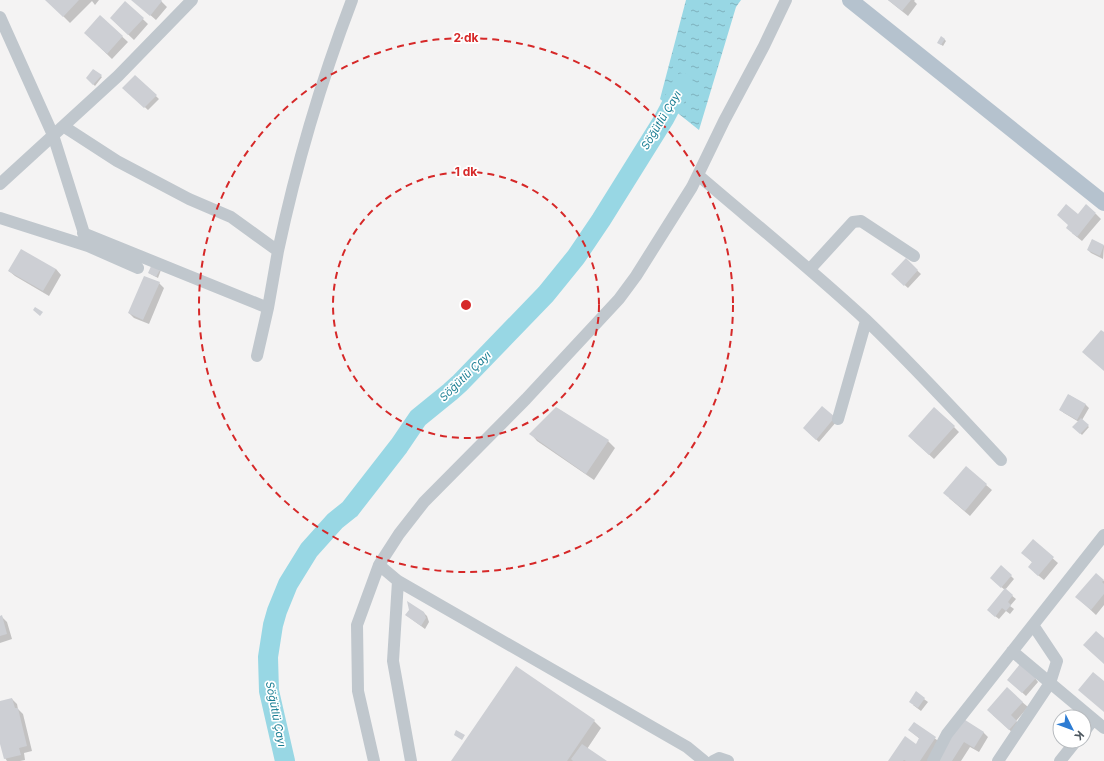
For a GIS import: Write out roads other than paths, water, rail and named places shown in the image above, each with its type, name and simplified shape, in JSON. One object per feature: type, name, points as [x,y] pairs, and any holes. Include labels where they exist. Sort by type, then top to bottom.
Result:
[{"type":"main road","points":[[850,0],[1104,203]]},
{"type":"street","points":[[0,184],[118,76],[192,0]]},
{"type":"street","points":[[257,356],[268,308],[285,217],[313,115],[338,37],[352,0]]},
{"type":"street","points":[[374,761],[358,691],[357,625],[379,565],[399,534],[424,502],[526,399],[619,299],[655,247],[692,187],[786,0]]},
{"type":"street","points":[[0,17],[53,136],[88,246]]},
{"type":"street","points":[[63,126],[117,161],[190,199],[231,217],[278,251]]},
{"type":"street","points":[[698,176],[810,269],[866,321],[936,390],[1001,460]]},
{"type":"street","points":[[0,218],[88,246],[138,268]]},
{"type":"street","points":[[810,269],[853,222],[861,221],[914,256]]},
{"type":"street","points":[[84,233],[268,308]]},
{"type":"street","points":[[838,419],[866,321]]},
{"type":"street","points":[[933,761],[947,734],[1104,535]]},
{"type":"street","points":[[379,565],[398,581],[688,747],[704,761]]},
{"type":"street","points":[[398,581],[393,661],[411,761]]},
{"type":"street","points":[[998,761],[1050,683],[1057,661],[1033,625]]},
{"type":"street","points":[[1012,651],[1104,728]]},
{"type":"street","points":[[1060,761],[1070,749]]},
{"type":"street","points":[[713,761],[720,758],[728,761]]},
{"type":"water","points":[[686,0],[741,0],[736,7],[699,130],[660,99]]},
{"type":"waterway","name":"Söğütlü Çayı","points":[[285,761],[269,691],[268,657],[273,625],[288,584],[309,550],[335,521],[350,509],[399,446],[418,418],[460,383],[546,294],[576,257],[664,119],[683,83]]}]
